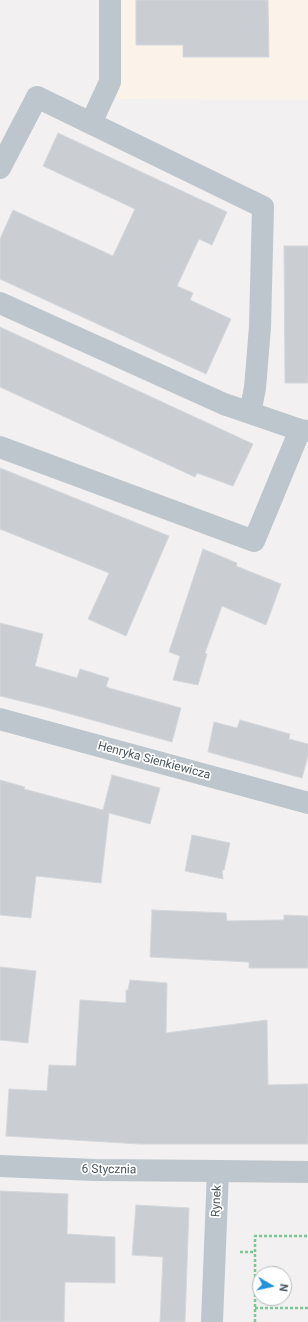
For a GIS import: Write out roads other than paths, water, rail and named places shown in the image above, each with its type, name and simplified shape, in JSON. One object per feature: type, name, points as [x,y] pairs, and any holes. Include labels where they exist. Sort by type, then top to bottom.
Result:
[{"type":"street","points":[[91,124],[110,82],[110,0]]},
{"type":"street","points":[[0,168],[37,98],[263,207],[260,327],[255,388],[250,413]]},
{"type":"street","points":[[0,303],[224,404],[304,430],[254,542],[0,447]]},
{"type":"street","name":"Henryka Sienkiewicza","points":[[0,719],[308,803]]},
{"type":"street","name":"6 Stycznia","points":[[0,1166],[95,1170],[218,1171]]},
{"type":"street","name":"Rynek","points":[[212,1322],[218,1171],[308,1172]]}]
